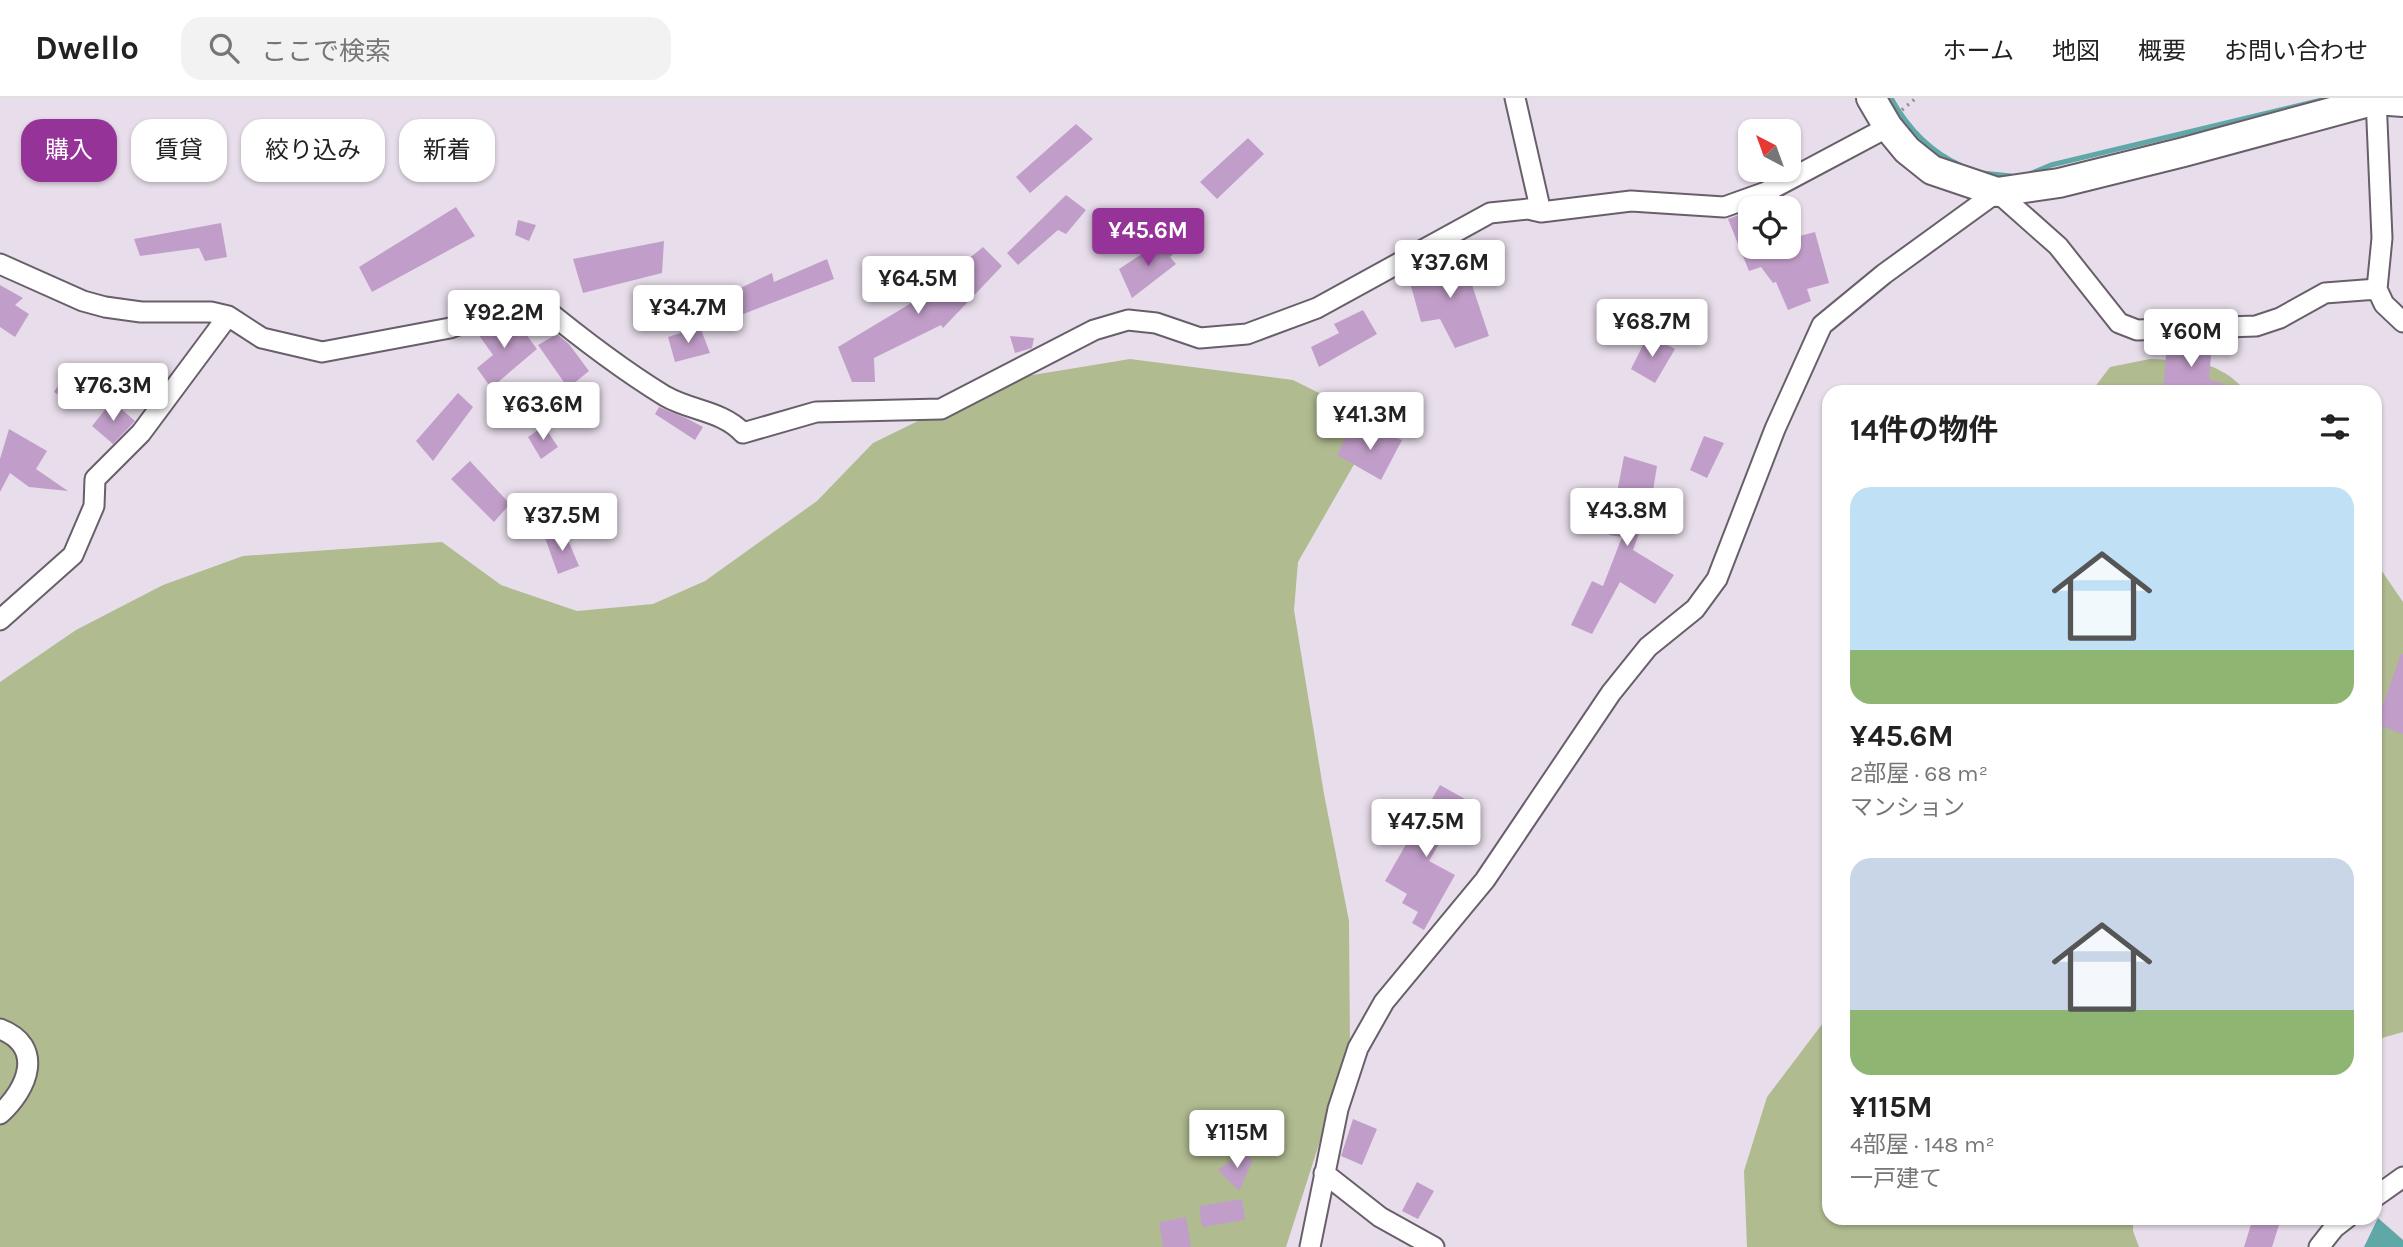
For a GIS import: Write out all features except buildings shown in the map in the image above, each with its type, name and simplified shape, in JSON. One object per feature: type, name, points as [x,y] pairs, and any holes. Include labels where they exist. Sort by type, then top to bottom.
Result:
[{"type":"street","points":[[1515,98],[1541,212]]},
{"type":"street","points":[[1871,98],[1895,118],[1907,150],[1932,170],[1997,192],[2058,246],[2119,323],[2137,330],[2256,326],[2280,318],[2325,293],[2377,289]]},
{"type":"street","points":[[1310,1247],[1338,1109],[1358,1048],[1384,1002],[1485,880],[1611,694],[1648,647],[1695,609],[1717,579],[1775,429],[1822,325],[1884,274],[1997,192],[2059,183],[2385,100],[2382,238],[2377,289],[2384,303],[2403,322]]},
{"type":"street","points":[[0,264],[83,301],[141,312],[211,312],[228,316],[262,338],[322,352],[450,328],[508,306],[538,303],[667,397],[732,421],[743,433],[816,412],[941,409],[1094,330],[1128,320],[1156,323],[1200,338],[1247,334],[1317,308],[1490,213],[1528,209],[1541,212],[1631,201],[1724,206],[1766,192],[1895,118]]},
{"type":"street","points":[[0,620],[73,555],[94,506],[96,479],[141,433],[228,316]]},
{"type":"street","points":[[0,1029],[14,1034],[28,1054],[29,1071],[11,1104],[0,1114]]},
{"type":"street","points":[[1324,1173],[1380,1217],[1434,1247]]},
{"type":"street","points":[[2382,1193],[2403,1177]]},
{"type":"street","points":[[2319,1247],[2338,1225]]},
{"type":"path","points":[[1895,118],[1916,98]]},
{"type":"shaded area","points":[[1130,359],[1293,380],[1359,413],[1356,461],[1298,562],[1294,610],[1324,794],[1349,921],[1350,1047],[1286,1247],[0,1247],[0,682],[76,630],[163,585],[243,556],[442,542],[501,585],[577,611],[653,604],[705,581],[817,501],[873,443],[1002,380]]},
{"type":"shaded area","points":[[2150,359],[2191,362],[2225,373],[2240,385],[2096,385],[2110,367]]},
{"type":"shaded area","points":[[2382,571],[2403,602],[2403,1032],[2382,1038]]},
{"type":"shaded area","points":[[1822,1024],[1822,1225],[2133,1225],[2139,1247],[1747,1247],[1744,1171],[1767,1097]]},
{"type":"shaded area","points":[[2382,1222],[2403,1240],[2403,1247],[2364,1247],[2375,1225],[2382,1225]]},
{"type":"waterway","points":[[1891,98],[1920,137],[1938,153],[1960,165]]},
{"type":"waterway","points":[[2027,175],[2051,165],[2330,98]]},
{"type":"waterway","points":[[1982,173],[2011,176]]}]
